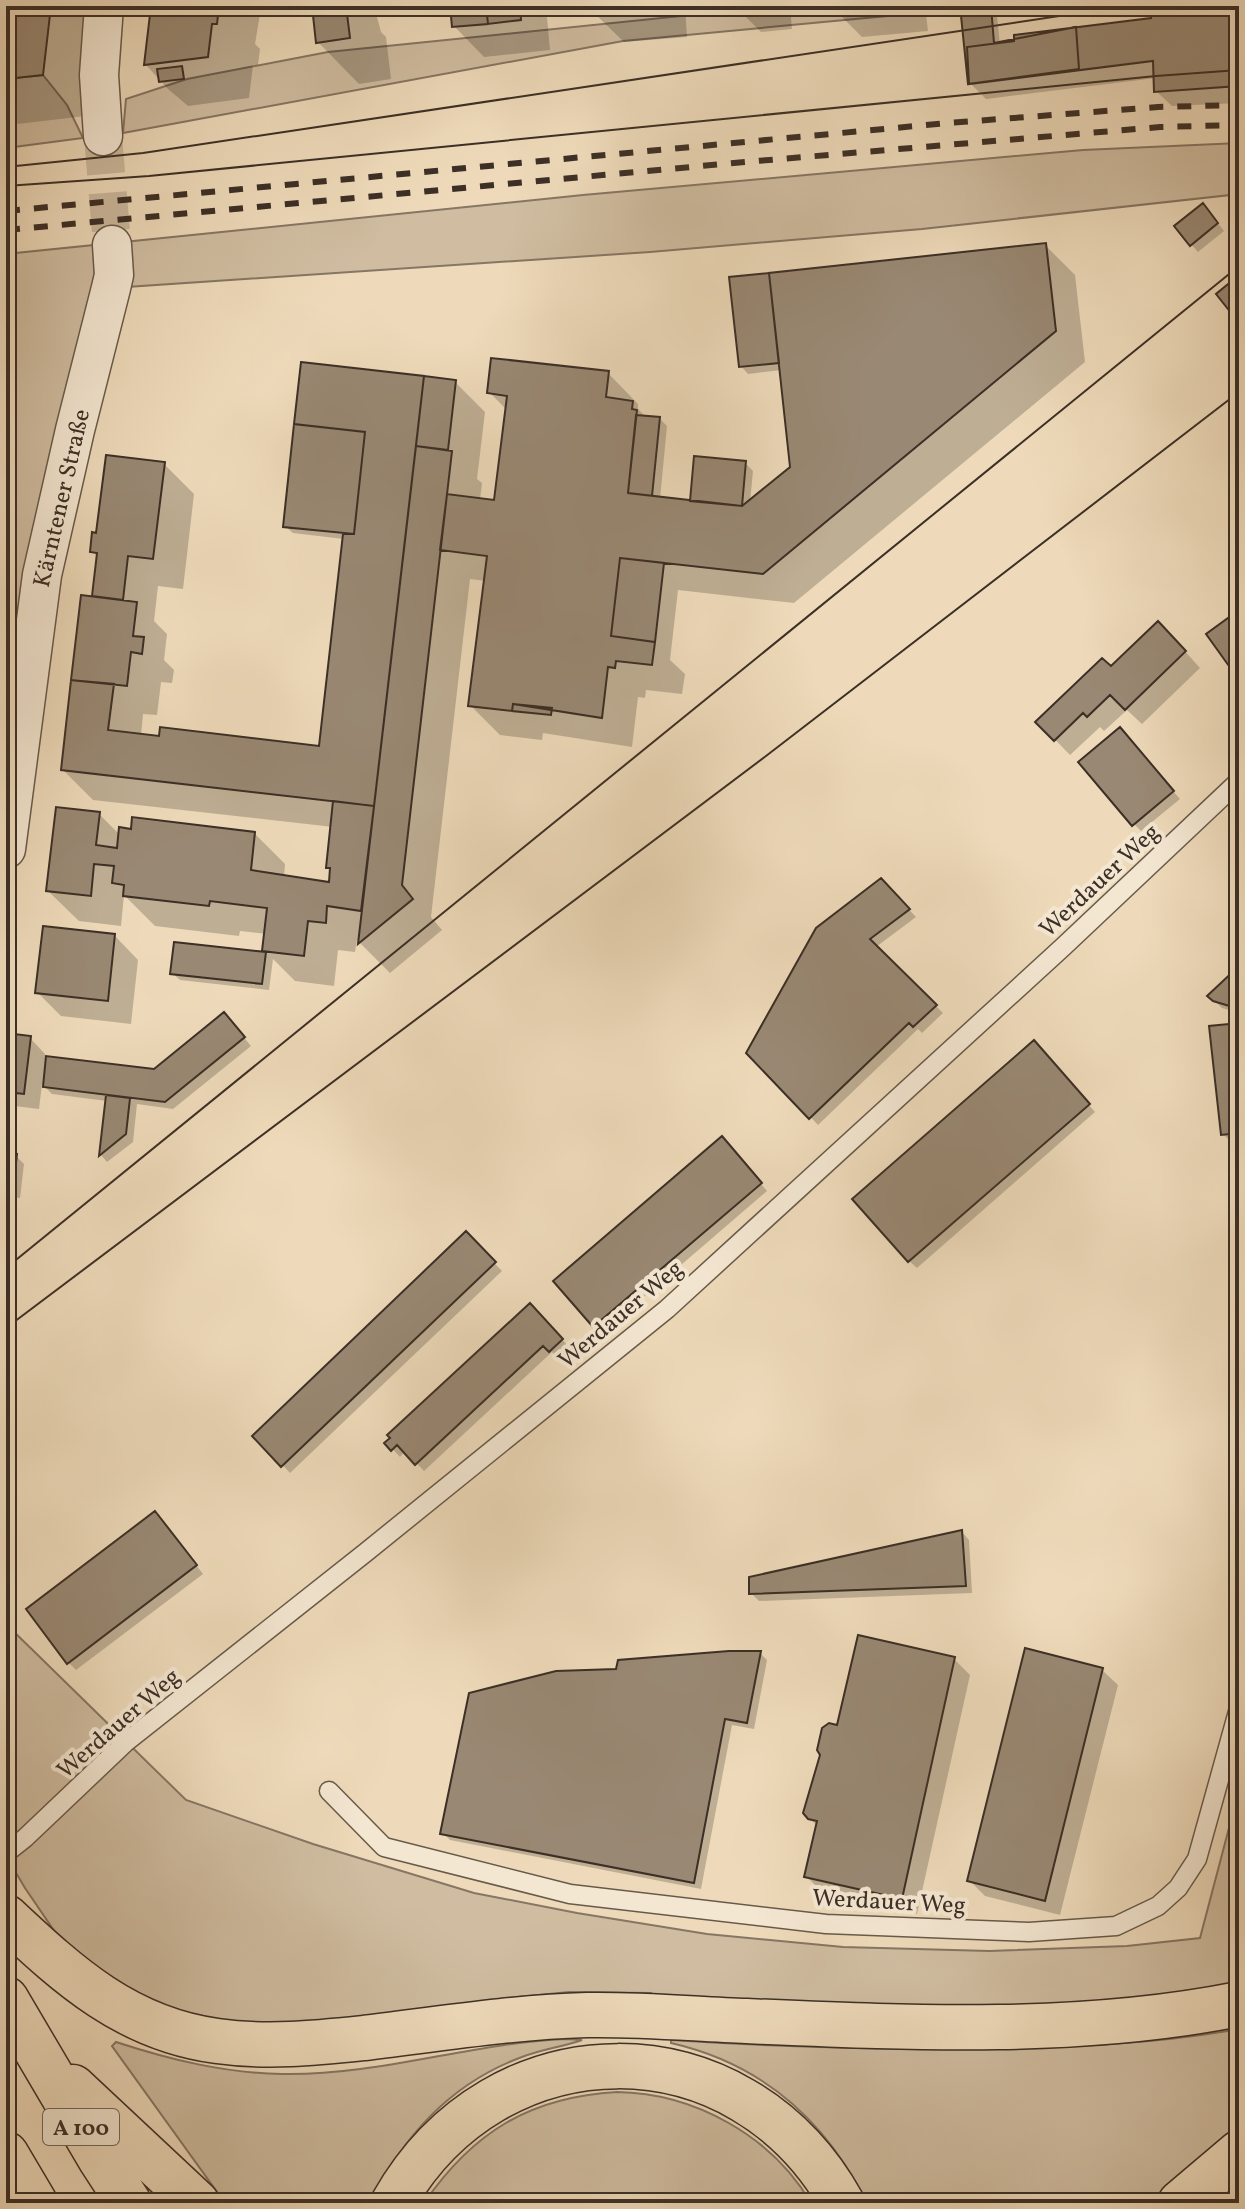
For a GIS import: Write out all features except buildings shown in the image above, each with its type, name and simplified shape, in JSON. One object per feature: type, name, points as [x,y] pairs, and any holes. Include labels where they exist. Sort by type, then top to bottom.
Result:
[{"type":"highway","points":[[6,1917],[61,1968],[117,2008],[170,2030],[216,2041],[287,2046],[584,2015],[899,2026],[1093,2023],[1239,2004]]},
{"type":"highway","name":"A 100","points":[[6,1999],[129,2203]]},
{"type":"highway","points":[[35,2051],[197,2203]]},
{"type":"highway","points":[[393,2203],[431,2149],[477,2109],[506,2092],[541,2079],[607,2065],[666,2070],[702,2080],[734,2094],[789,2131],[810,2153],[842,2203]]},
{"type":"highway","points":[[1180,2203],[1239,2153]]},
{"type":"highway","points":[[6,2154],[35,2203]]},
{"type":"street","points":[[103,136],[99,75],[104,6]]},
{"type":"street","name":"Kärntener Straße","points":[[6,849],[42,575],[114,275],[112,245]]},
{"type":"lane","name":"Werdauer Weg","points":[[6,1853],[126,1742],[667,1309],[1063,947],[1239,781]]},
{"type":"lane","name":"Werdauer Weg","points":[[329,1791],[384,1847],[570,1894],[826,1924],[1029,1932],[1116,1926],[1158,1906],[1178,1888],[1197,1859],[1239,1708]]},
{"type":"shaded area","points":[[779,6],[950,6],[951,10],[623,41],[123,133],[126,99],[187,79],[328,52]]},
{"type":"shaded area","points":[[43,75],[67,105],[83,138],[6,148],[6,79]]},
{"type":"shaded area","points":[[1239,143],[1239,194],[922,229],[650,252],[112,288],[6,760],[6,254],[583,195],[1083,150]]},
{"type":"shaded area","points":[[6,1624],[186,1800],[313,1844],[474,1893],[707,1934],[843,1947],[989,1951],[1127,1946],[1200,1938],[1239,1790],[1239,1983],[1136,2000],[952,2008],[652,1998],[651,1993],[569,1992],[363,2020],[273,2027],[200,2019],[130,1993],[66,1943],[55,1932],[6,1856]]},
{"type":"shaded area","points":[[1239,2029],[1239,2126],[1148,2203],[867,2203],[832,2146],[788,2100],[735,2065],[671,2043],[671,2040],[910,2049],[1020,2048],[1146,2041]]},
{"type":"shaded area","points":[[582,2040],[530,2054],[496,2068],[451,2097],[414,2134],[370,2203],[225,2203],[112,2046],[116,2042],[198,2064],[282,2074],[354,2070],[495,2046]]},
{"type":"shaded area","points":[[617,2092],[674,2100],[728,2123],[775,2158],[795,2179],[811,2203],[424,2203],[463,2156],[506,2123],[557,2101]]},
{"type":"tunnel","points":[[103,136],[112,245]]},
{"type":"tram line","points":[[6,167],[143,153],[1126,6]]},
{"type":"tram line","points":[[6,186],[149,176],[1239,70]]},
{"type":"tram line","points":[[6,1268],[1239,266]]},
{"type":"tram line","points":[[6,1328],[766,756],[1239,392]]},
{"type":"railway","points":[[6,211],[948,123],[1158,107],[1239,105]]},
{"type":"railway","points":[[6,230],[745,162],[1160,127],[1239,125]]}]
